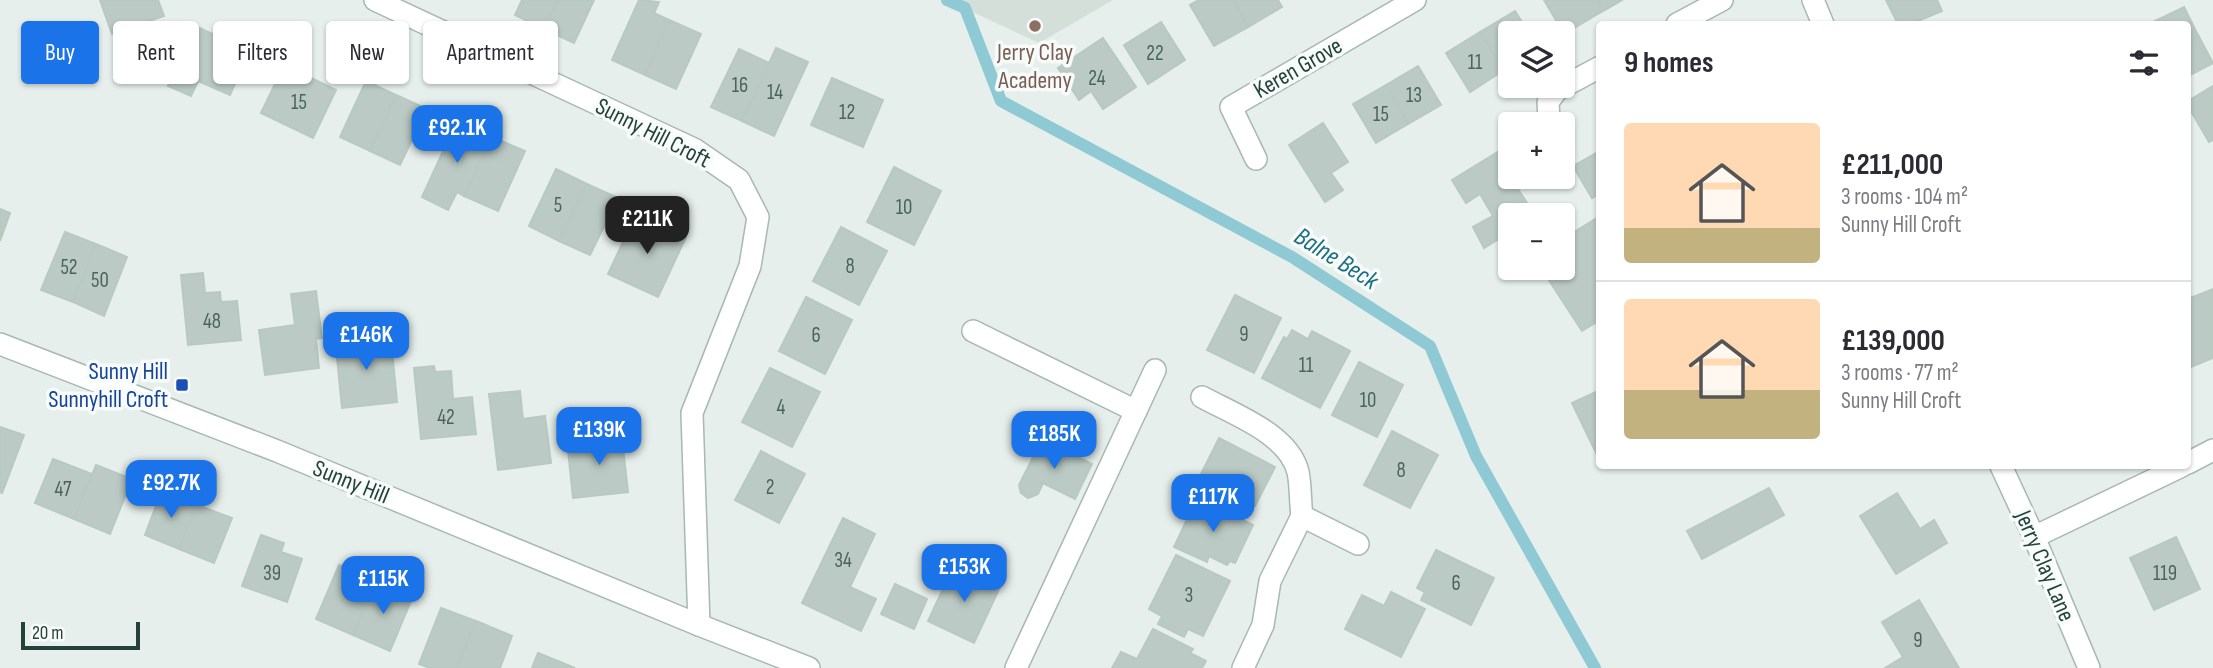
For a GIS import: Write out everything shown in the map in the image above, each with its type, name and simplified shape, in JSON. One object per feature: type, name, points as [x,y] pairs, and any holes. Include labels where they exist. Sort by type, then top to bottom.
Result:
[{"type":"street","name":"Sunny Hill Croft","points":[[375,0],[694,149],[739,180],[758,218],[750,266],[692,413],[699,625]]},
{"type":"street","name":"Keren Grove","points":[[1256,159],[1231,107],[1415,0]]},
{"type":"street","points":[[1683,21],[1722,0]]},
{"type":"street","points":[[1813,0],[1821,21]]},
{"type":"street","points":[[1549,112],[1548,102],[1557,90],[1596,69]]},
{"type":"street","points":[[972,331],[1136,411]]},
{"type":"street","name":"Sunny Hill","points":[[0,344],[276,451],[809,668]]},
{"type":"street","points":[[1016,668],[1155,370]]},
{"type":"street","points":[[1202,397],[1273,436],[1289,452],[1298,471],[1302,516],[1269,581],[1263,625],[1243,668]]},
{"type":"street","points":[[2191,461],[2213,450]]},
{"type":"street","name":"Jerry Clay Lane","points":[[2002,469],[2089,668]]},
{"type":"street","points":[[2034,537],[2176,469]]},
{"type":"street","points":[[1302,516],[1358,544]]},
{"type":"shaded area","name":"Jerry Clay Academy","points":[[947,0],[1113,0],[1039,43]]},
{"type":"building","points":[[100,0],[158,0],[164,16],[150,21],[113,21],[112,34]]},
{"type":"building","points":[[522,0],[558,0],[548,21],[527,21],[515,15]]},
{"type":"building","points":[[558,0],[594,0],[574,43],[558,36],[558,21],[548,21]]},
{"type":"building","points":[[639,0],[659,2],[654,13],[669,20],[645,75],[612,60]]},
{"type":"building","points":[[1199,0],[1233,0],[1248,27],[1214,46],[1190,5]]},
{"type":"building","points":[[1233,0],[1278,0],[1282,7],[1248,27]]},
{"type":"building","points":[[1544,0],[1597,0],[1603,11],[1575,28],[1575,21],[1556,21]]},
{"type":"building","points":[[1597,0],[1622,0],[1603,11]]},
{"type":"building","points":[[1886,0],[1937,0],[1942,11],[1918,21],[1896,21]]},
{"type":"building","points":[[2184,7],[2191,21],[2155,21]]},
{"type":"building","points":[[1515,11],[1521,21],[1498,21]]},
{"type":"building","points":[[669,20],[701,34],[676,89],[645,75]]},
{"type":"building","points":[[1498,21],[1498,60],[1480,32]]},
{"type":"building","points":[[2191,21],[2198,35],[2191,39]]},
{"type":"building","points":[[1161,22],[1185,60],[1148,84],[1124,45]]},
{"type":"building","points":[[199,28],[213,34],[213,84],[235,84],[230,95],[199,81]]},
{"type":"building","points":[[1480,32],[1498,60],[1498,74],[1470,92],[1446,53]]},
{"type":"building","points":[[2198,35],[2213,63],[2191,74],[2191,39]]},
{"type":"building","points":[[1103,38],[1136,87],[1103,109],[1091,91],[1079,100],[1058,68]]},
{"type":"building","points":[[776,48],[808,62],[774,136],[742,121]]},
{"type":"building","points":[[739,49],[769,63],[742,121],[711,107]]},
{"type":"building","points":[[1418,66],[1441,105],[1408,124],[1386,85]]},
{"type":"building","points":[[312,78],[336,90],[313,138],[261,113],[275,84],[312,84]]},
{"type":"building","points":[[832,78],[883,100],[863,147],[811,125]]},
{"type":"building","points":[[169,84],[197,84],[191,96],[168,86]]},
{"type":"building","points":[[365,84],[372,84],[396,95],[370,151],[340,137]]},
{"type":"building","points":[[1386,85],[1408,124],[1376,143],[1353,104]]},
{"type":"building","points":[[2213,86],[2213,140],[2209,142],[2191,111],[2191,99]]},
{"type":"building","points":[[396,95],[427,109],[400,165],[370,151]]},
{"type":"building","points":[[457,121],[492,137],[464,196],[457,192],[448,210],[422,197]]},
{"type":"building","points":[[1323,123],[1348,162],[1331,173],[1343,190],[1325,202],[1289,145]]},
{"type":"building","points":[[492,137],[525,151],[498,211],[464,196]]},
{"type":"building","points":[[1498,152],[1498,189],[1518,189],[1527,203],[1498,203],[1498,239],[1484,248],[1473,227],[1493,216],[1480,194],[1466,203],[1452,180]]},
{"type":"building","points":[[1596,153],[1596,196],[1592,198],[1575,165]]},
{"type":"building","points":[[894,167],[941,191],[914,245],[867,222]]},
{"type":"building","points":[[556,169],[587,184],[559,241],[529,226]]},
{"type":"building","points":[[587,184],[618,198],[590,255],[559,241]]},
{"type":"building","points":[[0,209],[10,213],[0,241]]},
{"type":"building","points":[[636,214],[686,237],[658,297],[608,274]]},
{"type":"building","points":[[1596,218],[1596,322],[1582,331],[1549,280],[1575,280],[1575,232]]},
{"type":"building","points":[[841,227],[887,251],[859,305],[813,281]]},
{"type":"building","points":[[65,232],[96,244],[73,302],[41,290]]},
{"type":"building","points":[[96,244],[127,257],[104,316],[73,302]]},
{"type":"building","points":[[203,273],[205,293],[220,292],[221,302],[237,301],[241,340],[188,345],[181,275]]},
{"type":"building","points":[[2213,289],[2213,358],[2191,367],[2191,298]]},
{"type":"building","points":[[316,291],[322,338],[316,339],[319,368],[265,375],[259,330],[295,325],[291,294]]},
{"type":"building","points":[[1235,295],[1281,318],[1254,373],[1207,350]]},
{"type":"building","points":[[806,297],[852,320],[825,374],[779,351]]},
{"type":"building","points":[[1292,330],[1308,339],[1312,331],[1350,351],[1320,408],[1262,378],[1284,337],[1287,339]]},
{"type":"building","points":[[357,336],[358,342],[391,339],[397,402],[342,408],[335,338]]},
{"type":"building","points":[[1359,362],[1403,385],[1377,437],[1332,415]]},
{"type":"building","points":[[434,366],[435,372],[451,371],[453,399],[472,397],[476,434],[421,439],[414,368]]},
{"type":"building","points":[[770,368],[820,392],[792,447],[742,422]]},
{"type":"building","points":[[520,391],[523,419],[545,416],[551,463],[498,470],[489,394]]},
{"type":"building","points":[[1596,392],[1596,453],[1572,403]]},
{"type":"building","points":[[0,427],[24,435],[2,493],[0,492]]},
{"type":"building","points":[[621,429],[628,492],[573,498],[568,450],[600,447],[599,432]]},
{"type":"building","points":[[1392,431],[1438,455],[1410,508],[1364,485]]},
{"type":"building","points":[[1219,438],[1275,467],[1255,506],[1249,503],[1247,507],[1231,499],[1228,506],[1194,488]]},
{"type":"building","points":[[1042,439],[1092,464],[1075,499],[1043,483],[1038,494],[1028,498],[1021,493],[1019,485]]},
{"type":"building","points":[[761,451],[805,474],[779,523],[735,500]]},
{"type":"building","points":[[53,459],[92,474],[74,519],[35,503]]},
{"type":"building","points":[[96,465],[132,479],[110,534],[74,519]]},
{"type":"building","points":[[1769,488],[1784,515],[1702,559],[1687,531]]},
{"type":"building","points":[[162,490],[197,505],[179,549],[145,535]]},
{"type":"building","points":[[1897,493],[1920,529],[1934,520],[1947,543],[1896,574],[1860,516]]},
{"type":"building","points":[[1197,498],[1253,525],[1235,563],[1230,561],[1227,565],[1209,556],[1207,562],[1174,547]]},
{"type":"building","points":[[197,505],[232,518],[214,563],[179,549]]},
{"type":"building","points":[[843,518],[875,534],[850,587],[876,599],[861,631],[802,603]]},
{"type":"building","points":[[261,535],[284,543],[281,552],[302,559],[287,602],[242,586]]},
{"type":"building","points":[[2176,537],[2200,589],[2154,610],[2130,558]]},
{"type":"building","points":[[1436,550],[1494,578],[1471,625],[1421,600],[1425,592],[1417,588]]},
{"type":"building","points":[[1176,555],[1230,581],[1203,636],[1188,629],[1184,637],[1158,624],[1162,616],[1149,609]]},
{"type":"building","points":[[339,565],[376,580],[353,635],[316,619]]},
{"type":"building","points":[[954,565],[1000,587],[974,643],[928,621]]},
{"type":"building","points":[[376,580],[413,596],[390,651],[353,635]]},
{"type":"building","points":[[895,584],[927,599],[914,629],[881,614]]},
{"type":"building","points":[[1391,592],[1425,609],[1401,657],[1345,629],[1362,595],[1384,606]]},
{"type":"building","points":[[1919,600],[1959,668],[1885,668],[1903,657],[1882,622]]},
{"type":"building","points":[[441,608],[476,621],[457,668],[430,668],[419,664]]},
{"type":"building","points":[[476,621],[512,636],[500,668],[457,668]]},
{"type":"building","points":[[1153,629],[1193,649],[1190,653],[1206,661],[1202,668],[1112,668],[1121,652],[1137,659]]},
{"type":"building","points":[[538,653],[575,668],[532,668]]},
{"type":"waterway","name":"Balne Beck","points":[[947,0],[965,8],[1001,101],[1292,257],[1430,346],[1476,456],[1595,668]]},
{"type":"place","name":"Jerry Clay Academy","points":[[1035,26]]},
{"type":"place","name":"Sunny Hill Sunnyhill Croft","points":[[182,385]]}]
